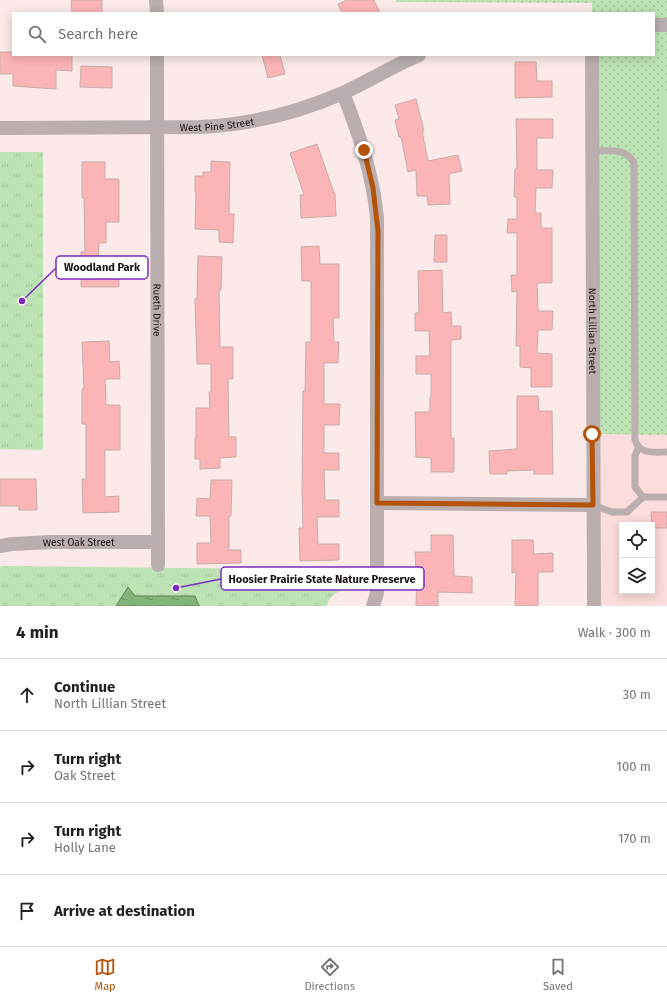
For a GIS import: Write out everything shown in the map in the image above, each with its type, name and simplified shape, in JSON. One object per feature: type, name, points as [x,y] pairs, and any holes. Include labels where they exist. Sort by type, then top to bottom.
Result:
[{"type":"street","points":[[156,0],[156,12]]},
{"type":"street","points":[[655,25],[667,25]]},
{"type":"street","name":"Rueth Drive","points":[[157,56],[158,565]]},
{"type":"street","name":"West Pine Street","points":[[0,128],[157,128],[218,126],[256,121],[302,109],[343,93],[417,56]]},
{"type":"street","name":"North Lillian Street","points":[[592,56],[594,606]]},
{"type":"street","points":[[343,93],[368,162],[377,218],[378,593],[372,606]]},
{"type":"street","points":[[377,503],[593,505]]},
{"type":"street","name":"West Oak Street","points":[[0,546],[45,542],[157,542]]},
{"type":"lane","points":[[592,150],[614,150],[624,152],[630,157],[634,164],[634,436],[638,448],[645,452],[667,452]]},
{"type":"lane","points":[[638,448],[635,456],[635,487],[642,497]]},
{"type":"lane","points":[[593,505],[612,512],[627,512],[642,497],[667,497]]},
{"type":"shaded area","points":[[592,434],[667,435],[667,606],[594,606]]},
{"type":"green space","points":[[396,0],[667,0],[667,435],[592,434],[592,56],[655,56],[655,12],[592,12],[592,3],[396,2]]},
{"type":"green space","points":[[659,91],[667,91],[667,179],[663,179]]},
{"type":"green space","points":[[0,152],[43,152],[43,450],[0,449]]},
{"type":"green space","points":[[0,567],[361,570],[362,586],[346,589],[336,593],[332,596],[327,606],[0,606]]},
{"type":"water","points":[[128,587],[135,596],[195,596],[199,606],[116,606]]},
{"type":"building","points":[[71,0],[102,0],[102,12],[72,12]]},
{"type":"building","points":[[347,0],[374,0],[380,12],[342,12],[338,4]]},
{"type":"building","points":[[0,52],[12,52],[12,56],[72,56],[72,71],[56,70],[56,89],[13,86],[13,74],[0,74]]},
{"type":"building","points":[[262,56],[280,56],[285,74],[268,78]]},
{"type":"building","points":[[515,62],[536,62],[537,81],[552,81],[552,97],[515,98]]},
{"type":"building","points":[[81,66],[112,67],[112,88],[80,87]]},
{"type":"building","points":[[416,99],[424,131],[422,131],[428,161],[458,155],[462,171],[449,174],[450,204],[428,205],[427,196],[417,196],[416,170],[408,172],[401,137],[399,137],[395,120],[399,119],[395,105]]},
{"type":"building","points":[[516,119],[553,119],[553,138],[537,138],[537,170],[553,170],[552,188],[536,188],[535,213],[541,213],[541,228],[552,228],[552,283],[537,283],[538,311],[553,311],[552,330],[538,330],[537,353],[552,354],[552,387],[531,387],[531,368],[520,367],[520,346],[516,346],[517,291],[512,292],[511,275],[517,275],[517,233],[507,233],[508,219],[517,219],[517,197],[514,197],[515,169],[517,169]]},
{"type":"building","points":[[317,144],[335,193],[336,216],[301,218],[300,195],[304,195],[290,153]]},
{"type":"building","points":[[211,161],[230,162],[229,214],[234,214],[233,243],[219,242],[219,230],[195,229],[195,176],[203,176],[203,172],[211,172]]},
{"type":"building","points":[[82,162],[105,162],[105,179],[119,179],[119,222],[106,222],[106,243],[99,243],[98,266],[109,266],[109,270],[119,270],[119,287],[81,287],[81,252],[85,252]]},
{"type":"building","points":[[435,235],[447,235],[447,262],[434,262]]},
{"type":"building","points":[[319,246],[320,264],[339,264],[339,318],[333,318],[334,342],[339,342],[338,363],[324,363],[324,404],[340,404],[339,425],[324,425],[324,453],[339,453],[339,470],[324,470],[325,500],[339,500],[339,517],[317,517],[318,544],[339,544],[339,560],[300,561],[299,528],[303,528],[303,391],[305,391],[306,342],[311,342],[311,281],[302,281],[301,247]]},
{"type":"building","points":[[198,256],[222,257],[221,290],[219,290],[220,347],[233,347],[233,379],[228,379],[229,437],[236,437],[236,457],[220,458],[220,468],[200,469],[200,459],[195,459],[196,408],[210,408],[209,392],[211,392],[211,364],[197,364],[195,299],[197,299]]},
{"type":"building","points":[[442,270],[443,313],[451,312],[452,326],[461,326],[461,339],[451,340],[451,438],[454,438],[454,472],[431,472],[431,458],[416,457],[415,412],[430,412],[431,397],[431,374],[416,374],[416,356],[430,356],[429,331],[415,331],[415,313],[419,313],[418,271]]},
{"type":"building","points":[[109,341],[110,362],[119,361],[120,379],[105,379],[106,405],[120,405],[120,450],[105,450],[105,497],[119,496],[119,512],[83,513],[82,479],[86,479],[86,424],[82,424],[82,389],[84,388],[82,342]]},
{"type":"building","points":[[517,396],[538,396],[539,411],[552,411],[553,474],[534,474],[534,470],[507,471],[507,474],[490,474],[489,451],[517,449]]},
{"type":"building","points":[[0,479],[36,479],[37,510],[19,510],[19,506],[0,506]]},
{"type":"building","points":[[211,480],[232,480],[231,516],[229,516],[229,550],[241,550],[241,563],[197,564],[197,543],[211,543],[210,516],[196,516],[197,498],[210,499]]},
{"type":"building","points":[[651,512],[667,512],[667,528],[655,528],[655,522],[652,522]]},
{"type":"building","points":[[431,535],[453,535],[454,576],[472,577],[472,593],[438,592],[438,606],[416,606],[417,570],[415,552],[431,552]]},
{"type":"building","points":[[512,540],[533,540],[534,554],[553,553],[553,572],[538,572],[538,606],[515,606],[516,572],[512,573]]},
{"type":"place","name":"Woodland Park","points":[[22,301]]},
{"type":"place","name":"Hoosier Prairie State Nature Preserve","points":[[176,588]]},
{"type":"route","points":[[364,150],[376,204],[378,231],[377,503],[593,505],[592,434]]}]
